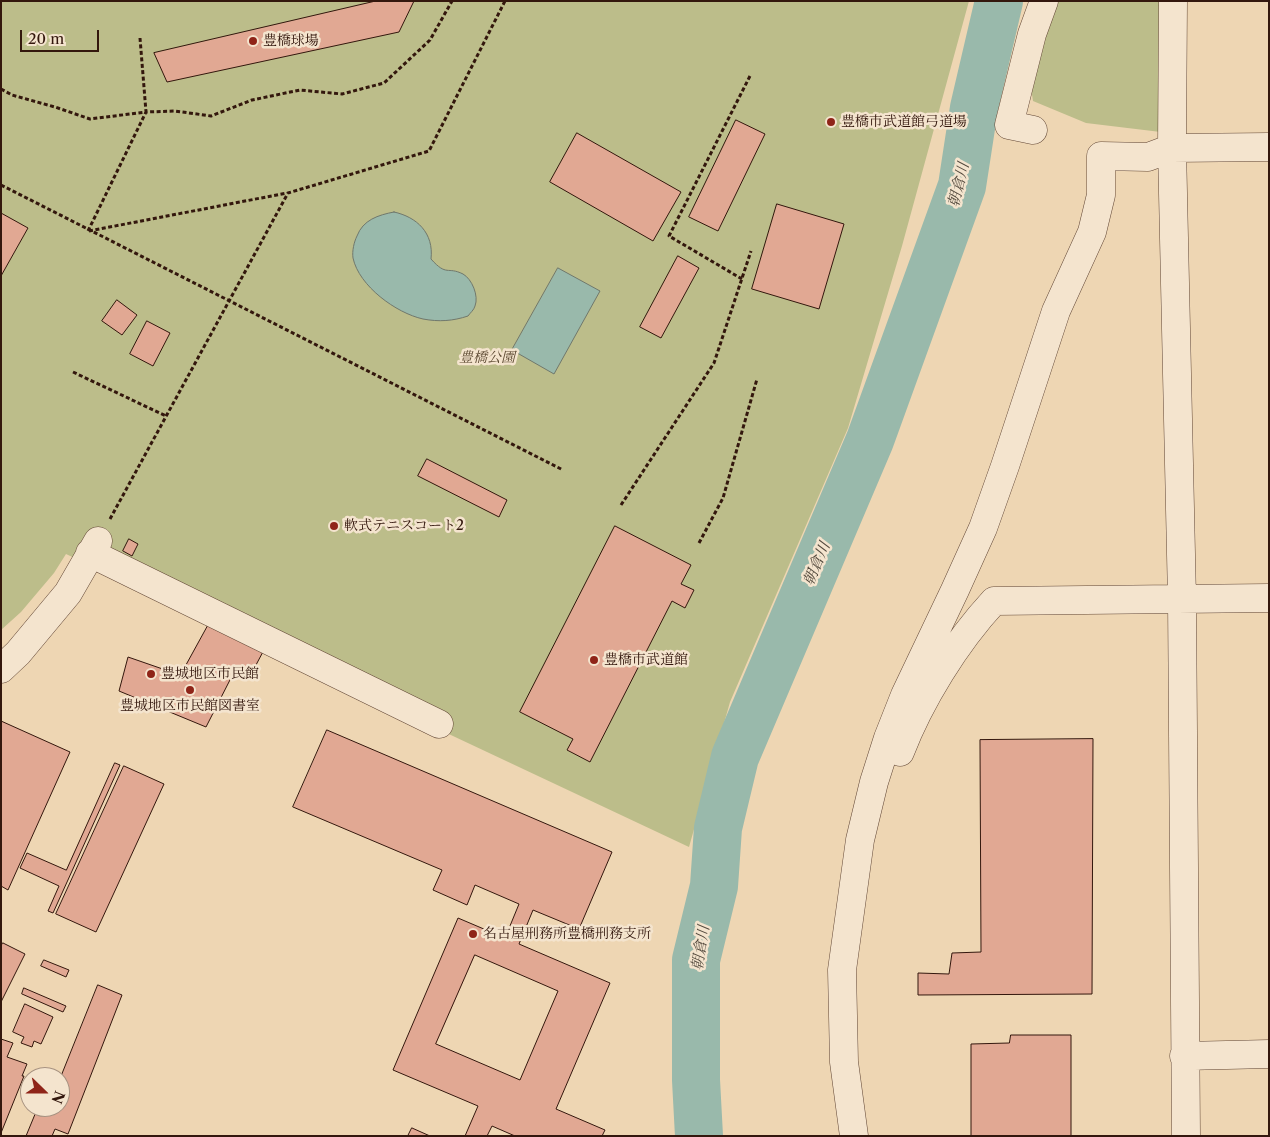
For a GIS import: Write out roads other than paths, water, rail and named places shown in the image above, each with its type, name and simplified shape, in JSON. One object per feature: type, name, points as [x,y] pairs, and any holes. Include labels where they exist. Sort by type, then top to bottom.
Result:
[{"type":"street","points":[[1033,130],[1009,126],[1032,34],[1044,1]]},
{"type":"street","points":[[1173,1],[1172,148],[1182,599],[1186,1136]]},
{"type":"street","points":[[854,1136],[844,1062],[842,970],[860,840],[874,782],[888,738],[905,695],[983,528],[1056,311],[1092,232],[1101,195],[1101,156],[1148,157],[1172,148],[1269,147]]},
{"type":"street","points":[[1,669],[18,653],[68,593],[94,547],[439,724]]},
{"type":"street","points":[[855,874],[863,865],[868,854],[883,796],[903,745],[927,696],[975,622],[994,601],[1269,598]]},
{"type":"street","points":[[1184,1056],[1269,1054]]},
{"type":"waterway","name":"朝倉川","points":[[699,1136],[696,1080],[696,960],[714,886],[718,828],[735,757],[870,440],[962,186],[974,108],[999,1]]},
{"type":"place","name":"豊橋球場","points":[[253,41]]},
{"type":"place","name":"豊橋市武道館弓道場","points":[[831,122]]},
{"type":"place","name":"軟式テニスコート2","points":[[334,526]]},
{"type":"place","name":"豊橋市武道館","points":[[594,660]]},
{"type":"place","name":"豊城地区市民館","points":[[151,674]]},
{"type":"place","name":"豊城地区市民館図書室","points":[[190,690]]},
{"type":"place","name":"名古屋刑務所豊橋刑務支所","points":[[473,934]]},
{"type":"park label","name":"豊橋公園","points":[[487,358]]}]
